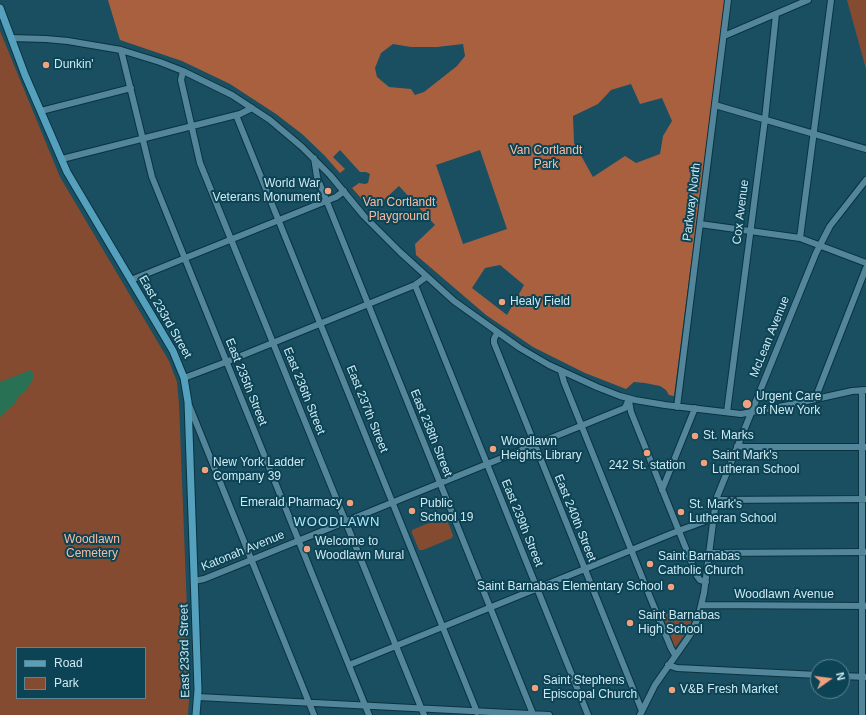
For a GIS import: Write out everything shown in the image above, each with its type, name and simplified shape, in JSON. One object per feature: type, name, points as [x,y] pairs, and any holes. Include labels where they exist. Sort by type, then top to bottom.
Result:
[{"type":"main road","name":"East 233rd Street","points":[[0,8],[41,111],[70,178],[177,358],[184,378],[188,402],[198,697],[196,715]]},
{"type":"street","name":"Parkway North","points":[[677,407],[728,0]]},
{"type":"street","points":[[724,36],[808,0]]},
{"type":"street","points":[[800,238],[831,0]]},
{"type":"street","name":"Cox Avenue","points":[[727,412],[776,14]]},
{"type":"street","points":[[11,38],[68,41],[121,50],[160,62],[212,84],[252,108],[288,134],[314,158],[364,216],[426,277],[454,301],[520,348],[561,371],[597,387],[629,399],[677,407],[744,414],[864,390],[864,677],[862,715]]},
{"type":"street","name":"East 235th Street","points":[[121,50],[150,172],[369,715]]},
{"type":"street","name":"East 236th Street","points":[[183,71],[181,77],[200,163],[423,712]]},
{"type":"street","points":[[41,111],[131,88]]},
{"type":"street","points":[[715,105],[866,149]]},
{"type":"street","points":[[62,159],[236,115],[246,112],[252,108]]},
{"type":"street","name":"East 237th Street","points":[[236,115],[477,712]]},
{"type":"street","name":"East 238th Street","points":[[314,158],[316,175],[326,201],[533,714]]},
{"type":"street","name":"McLean Avenue","points":[[641,713],[655,685],[692,631],[702,605],[717,500],[737,446],[819,245],[834,220],[866,180]]},
{"type":"street","points":[[131,280],[326,201],[344,191]]},
{"type":"street","points":[[700,224],[800,238],[866,263]]},
{"type":"street","points":[[815,399],[866,268]]},
{"type":"street","points":[[184,378],[415,285],[426,277]]},
{"type":"street","name":"East 239th Street","points":[[415,285],[588,715]]},
{"type":"street","name":"East 240th Street","points":[[497,333],[494,337],[494,343],[641,713]]},
{"type":"street","points":[[561,371],[563,380],[631,551],[671,648],[676,656]]},
{"type":"street","points":[[629,399],[630,410],[678,531],[697,576],[700,580],[706,582]]},
{"type":"street","name":"Katonah Avenue","points":[[194,581],[204,579],[252,560],[624,409],[629,399]]},
{"type":"street","points":[[188,402],[314,715]]},
{"type":"street","points":[[662,490],[695,408]]},
{"type":"street","points":[[737,446],[864,447]]},
{"type":"street","points":[[717,500],[864,499]]},
{"type":"street","points":[[349,665],[678,531],[708,520],[713,520]]},
{"type":"street","points":[[710,553],[864,552]]},
{"type":"street","name":"Woodlawn Avenue","points":[[702,605],[864,606]]},
{"type":"street","points":[[668,665],[677,668],[810,675]]},
{"type":"street","points":[[850,676],[864,677]]},
{"type":"street","points":[[198,697],[366,706],[423,712],[477,712],[549,715]]},
{"type":"green space","name":"Van Cortlandt Park","points":[[108,0],[725,0],[674,396],[669,395],[666,390],[660,386],[645,383],[634,382],[626,389],[585,373],[533,347],[486,315],[416,255],[415,244],[435,225],[399,186],[376,207],[368,206],[352,188],[359,183],[368,183],[370,174],[360,172],[340,150],[333,157],[345,169],[340,173],[302,134],[276,114],[230,84],[182,61],[120,40]],"holes":[[[393,44],[411,47],[437,47],[463,44],[465,56],[457,66],[424,92],[415,95],[411,89],[389,87],[377,77],[375,68],[381,53]],[[631,84],[640,104],[662,98],[672,121],[663,136],[660,154],[636,163],[625,156],[593,177],[574,143],[573,116],[598,104],[611,90]],[[480,150],[507,229],[463,244],[436,165]],[[500,265],[524,285],[507,315],[472,288],[485,268]]]},
{"type":"green space","points":[[847,0],[866,0],[866,69]]},
{"type":"green space","name":"Woodlawn Cemetery","points":[[0,31],[60,177],[169,361],[177,382],[190,687],[188,715],[0,715]]},
{"type":"green space","points":[[443,517],[447,520],[453,535],[452,538],[423,550],[419,550],[412,530]]},
{"type":"green space","points":[[674,611],[696,612],[688,630],[675,648],[662,614]]},
{"type":"shaded area","points":[[31,370],[33,379],[27,389],[0,417],[0,382]]},
{"type":"place","name":"Dunkin'","points":[[46,65]]},
{"type":"place","name":"World War Veterans Monument","points":[[328,191]]},
{"type":"place","name":"Healy Field","points":[[502,302]]},
{"type":"place","name":"Urgent Care of New York","points":[[747,404]]},
{"type":"place","name":"St. Marks","points":[[695,436]]},
{"type":"place","name":"Woodlawn Heights Library","points":[[493,449]]},
{"type":"place","name":"242 St. station","points":[[647,453]]},
{"type":"place","name":"Saint Mark's Lutheran School","points":[[704,463]]},
{"type":"place","name":"New York Ladder Company 39","points":[[205,470]]},
{"type":"place","name":"Emerald Pharmacy","points":[[350,503]]},
{"type":"place","name":"Public School 19","points":[[412,511]]},
{"type":"place","name":"St. Mark's Lutheran School","points":[[681,512]]},
{"type":"place","name":"Welcome to Woodlawn Mural","points":[[307,549]]},
{"type":"place","name":"Saint Barnabas Catholic Church","points":[[650,564]]},
{"type":"place","name":"Saint Barnabas Elementary School","points":[[671,587]]},
{"type":"place","name":"Saint Barnabas High School","points":[[630,623]]},
{"type":"place","name":"Saint Stephens Episcopal Church","points":[[535,688]]},
{"type":"place","name":"V&B Fresh Market","points":[[672,690]]},
{"type":"district","name":"WOODLAWN","points":[[337,522]]},
{"type":"park label","name":"Van Cortlandt Playground","points":[[399,210]]}]
